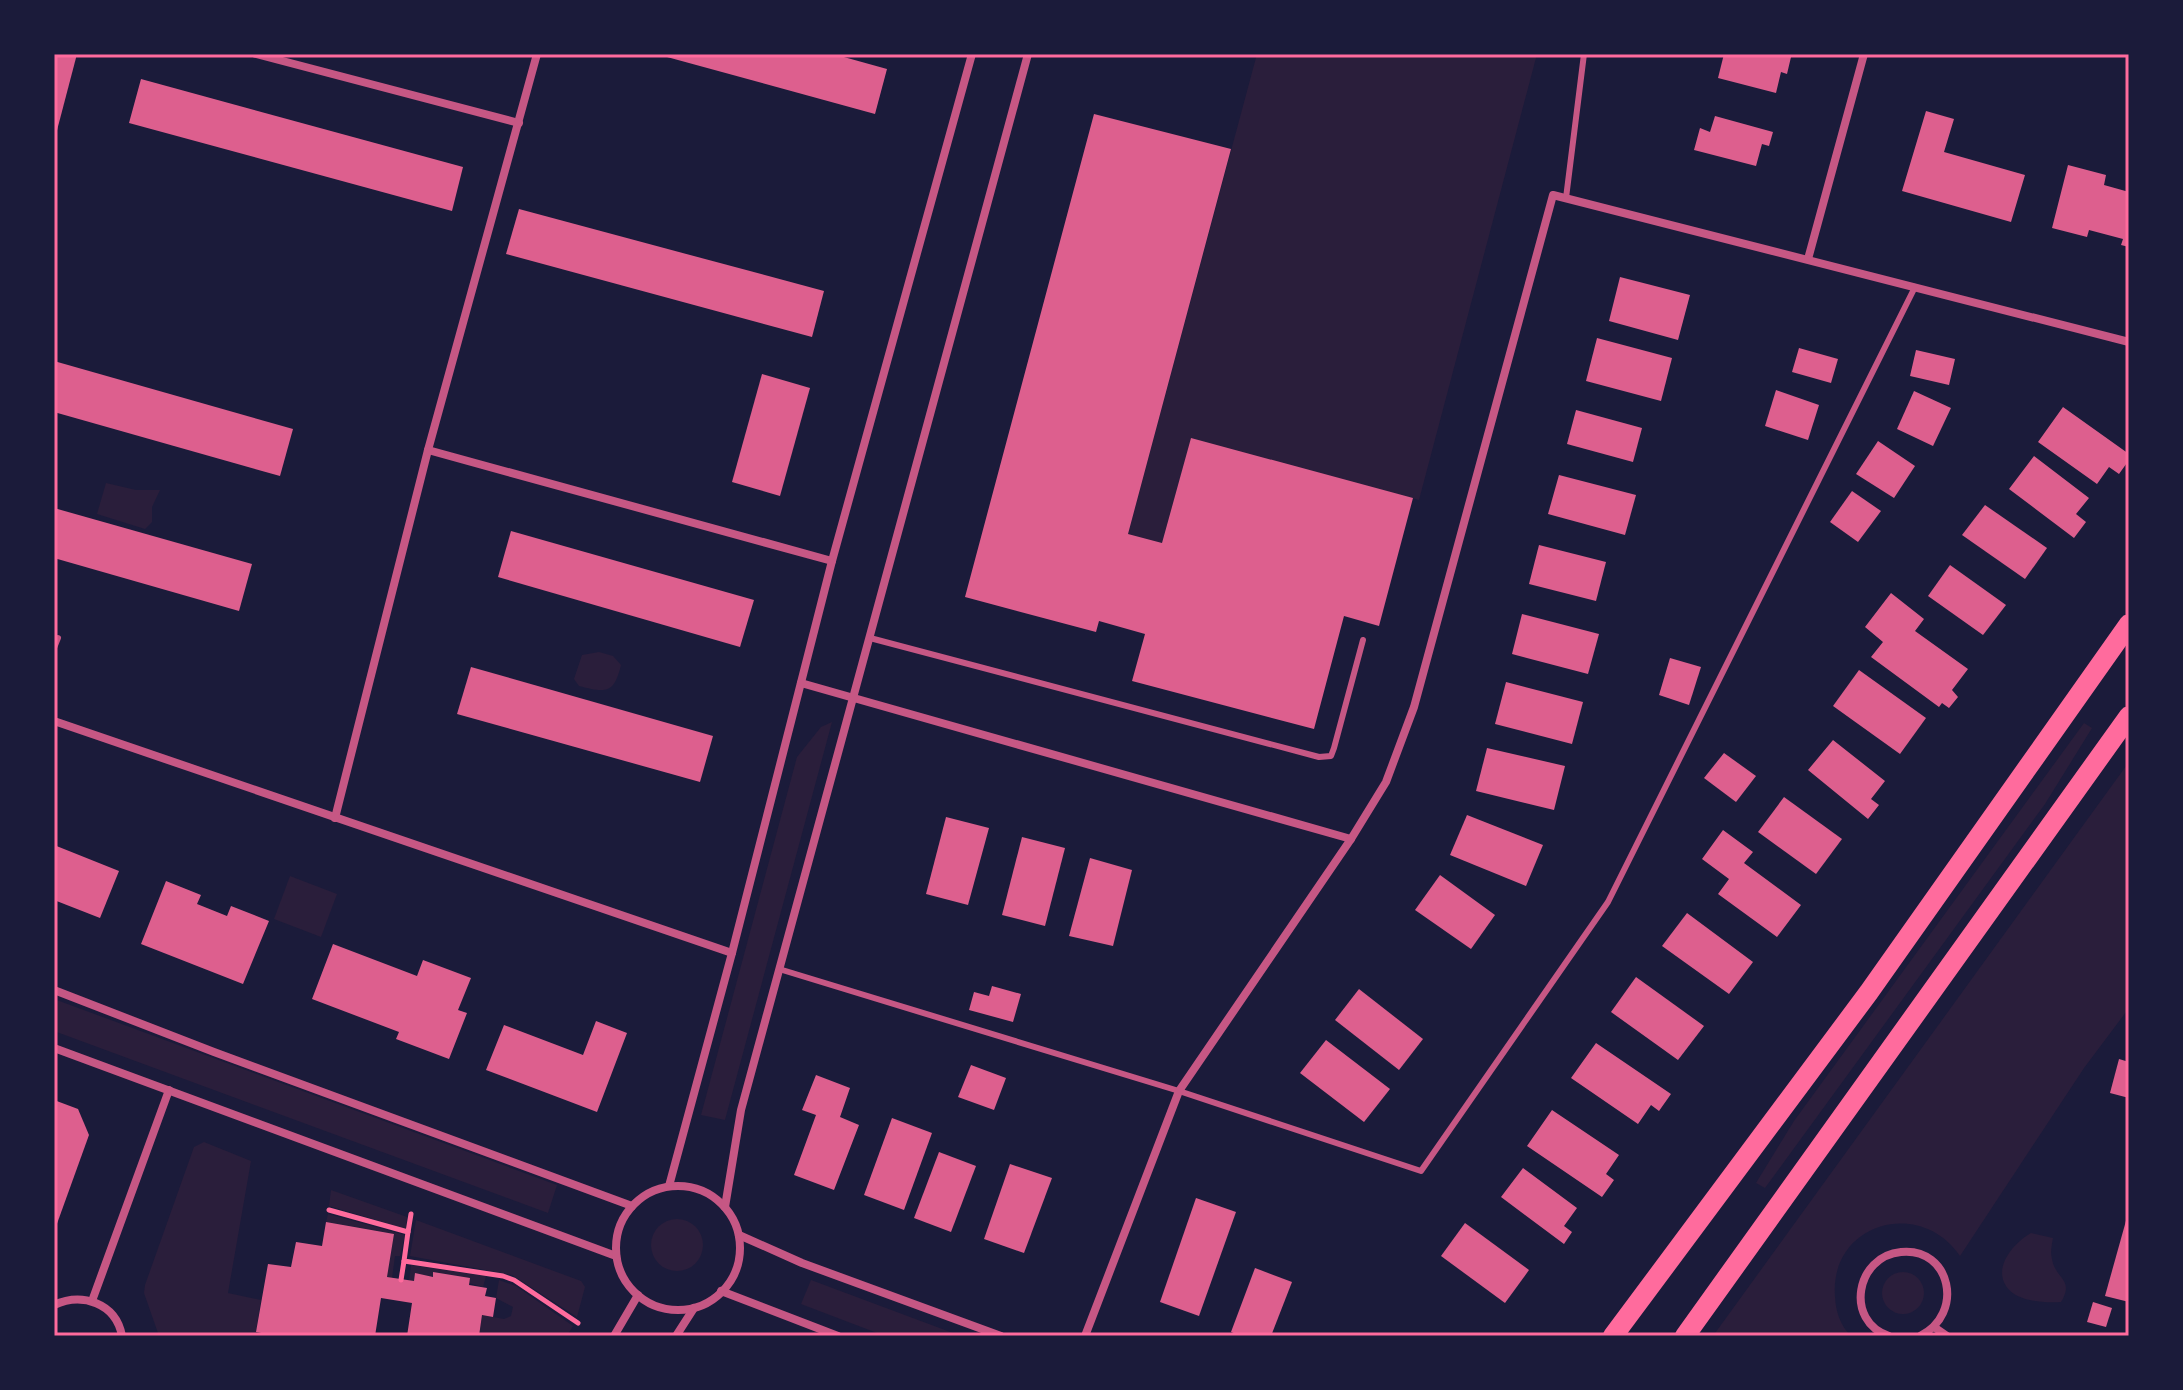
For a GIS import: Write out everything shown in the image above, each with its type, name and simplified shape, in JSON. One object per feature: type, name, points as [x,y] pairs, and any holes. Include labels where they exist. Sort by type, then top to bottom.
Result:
[{"type":"main road","points":[[1613,1336],[1869,992],[2129,624]]},
{"type":"main road","points":[[1685,1336],[2129,716]]},
{"type":"street","points":[[256,54],[519,123]]},
{"type":"street","points":[[335,818],[428,450],[537,54]]},
{"type":"street","points":[[669,1186],[832,561],[972,54]]},
{"type":"street","points":[[725,1207],[741,1110],[1028,54]]},
{"type":"street","points":[[1808,259],[1864,54]]},
{"type":"street","points":[[1085,1336],[1179,1091],[1351,839],[1386,782],[1414,707],[1553,195],[2129,342]]},
{"type":"street","points":[[428,450],[832,561]]},
{"type":"street","points":[[801,683],[1351,839]]},
{"type":"street","points":[[54,721],[732,953]]},
{"type":"street","points":[[54,990],[632,1206]]},
{"type":"street","points":[[54,1048],[616,1256]]},
{"type":"street","points":[[92,1301],[169,1090]]},
{"type":"street","points":[[669,1186],[705,1191],[725,1207],[739,1235],[737,1268],[730,1283],[707,1303],[694,1308],[677,1310],[656,1306],[638,1295],[624,1278],[616,1256],[620,1227],[632,1206],[645,1195],[669,1186]]},
{"type":"street","points":[[739,1235],[802,1263],[1001,1336]]},
{"type":"street","points":[[1889,1336],[1871,1325],[1864,1314],[1861,1286],[1875,1262],[1888,1254],[1903,1251],[1918,1253],[1931,1260],[1942,1272],[1947,1285],[1948,1301],[1944,1315],[1934,1327],[1920,1336]]},
{"type":"street","points":[[721,1291],[838,1336]]},
{"type":"street","points":[[614,1336],[638,1295]]},
{"type":"street","points":[[54,1305],[68,1299],[92,1301],[115,1319],[122,1336]]},
{"type":"street","points":[[676,1336],[694,1308]]},
{"type":"street","points":[[1934,1327],[1947,1336]]},
{"type":"lane","points":[[1566,198],[1584,54]]},
{"type":"lane","points":[[779,969],[1179,1091],[1421,1171],[1608,902],[1915,287]]},
{"type":"lane","points":[[54,648],[58,638]]},
{"type":"lane","points":[[870,638],[1319,757],[1331,756],[1363,640]]},
{"type":"path","points":[[329,1210],[408,1232]]},
{"type":"path","points":[[401,1280],[411,1214]]},
{"type":"path","points":[[404,1261],[503,1276],[578,1323]]},
{"type":"shaded area","points":[[1257,54],[1537,54],[1419,500],[1191,439],[1162,543],[1128,534]]},
{"type":"shaded area","points":[[106,483],[136,490],[160,490],[152,507],[152,522],[145,529],[97,514]]},
{"type":"shaded area","points":[[599,652],[613,656],[621,665],[615,682],[602,690],[579,686],[574,679],[582,655]]},
{"type":"shaded area","points":[[832,722],[725,1120],[701,1115],[797,757],[821,727]]},
{"type":"shaded area","points":[[2084,723],[2092,728],[2045,804],[1765,1188],[1756,1183],[1794,1121]]},
{"type":"shaded area","points":[[2129,762],[2129,1008],[2084,1068],[1960,1256],[1943,1238],[1923,1227],[1901,1224],[1880,1227],[1861,1236],[1846,1251],[1837,1272],[1836,1308],[1841,1323],[1851,1336],[1713,1336]]},
{"type":"shaded area","points":[[290,876],[337,894],[321,937],[274,919]]},
{"type":"shaded area","points":[[54,999],[557,1185],[548,1213],[54,1031]]},
{"type":"shaded area","points":[[204,1142],[251,1161],[228,1293],[261,1300],[256,1332],[277,1336],[159,1336],[144,1293],[145,1285],[194,1147]]},
{"type":"shaded area","points":[[331,1190],[407,1217],[406,1229],[329,1206]]},
{"type":"shaded area","points":[[328,1214],[405,1235],[400,1256],[395,1256],[392,1278],[387,1277],[394,1234],[326,1222]]},
{"type":"shaded area","points":[[677,1219],[695,1227],[703,1245],[695,1263],[677,1271],[659,1263],[651,1245],[659,1227]]},
{"type":"shaded area","points":[[416,1220],[581,1281],[585,1287],[577,1317],[512,1275],[410,1256]]},
{"type":"shaded area","points":[[2031,1233],[2053,1238],[2052,1259],[2066,1288],[2061,1302],[2024,1298],[2006,1286],[2002,1271],[2004,1263],[2013,1248]]},
{"type":"shaded area","points":[[411,1265],[486,1276],[483,1287],[433,1273],[433,1277],[416,1274],[414,1281],[409,1281]]},
{"type":"shaded area","points":[[1903,1272],[1918,1278],[1924,1293],[1918,1308],[1903,1314],[1888,1308],[1882,1293],[1888,1278]]},
{"type":"shaded area","points":[[499,1280],[516,1286],[573,1326],[567,1336],[479,1336],[482,1315],[504,1319],[511,1316],[513,1307],[496,1298]]},
{"type":"shaded area","points":[[811,1280],[961,1336],[885,1336],[801,1304]]},
{"type":"building","points":[[54,54],[77,54],[55,138],[54,138]]},
{"type":"building","points":[[656,54],[833,54],[887,69],[875,114]]},
{"type":"building","points":[[1724,54],[1780,54],[1791,57],[1787,74],[1781,72],[1776,93],[1718,78]]},
{"type":"building","points":[[141,79],[463,167],[452,211],[129,123]]},
{"type":"building","points":[[1926,111],[1954,119],[1944,152],[2025,175],[2011,222],[1902,191]]},
{"type":"building","points":[[1094,114],[1231,149],[1128,534],[1162,543],[1191,438],[1413,498],[1379,626],[1344,616],[1314,729],[1132,681],[1145,634],[1099,621],[1096,632],[965,597]]},
{"type":"building","points":[[1715,116],[1773,132],[1769,146],[1762,144],[1756,166],[1694,150],[1700,128],[1710,132]]},
{"type":"building","points":[[2068,165],[2106,175],[2104,185],[2129,192],[2129,247],[2121,245],[2123,239],[2089,230],[2087,237],[2052,228]]},
{"type":"building","points":[[519,209],[824,291],[812,337],[506,254]]},
{"type":"building","points":[[1620,277],[1690,295],[1678,340],[1609,321]]},
{"type":"building","points":[[1597,338],[1672,358],[1661,401],[1586,381]]},
{"type":"building","points":[[1799,348],[1838,359],[1831,383],[1792,372]]},
{"type":"building","points":[[1916,350],[1955,359],[1949,385],[1910,376]]},
{"type":"building","points":[[54,361],[293,429],[280,476],[54,412]]},
{"type":"building","points":[[762,374],[810,388],[780,496],[732,482]]},
{"type":"building","points":[[1776,390],[1819,405],[1808,440],[1765,426]]},
{"type":"building","points":[[1914,391],[1951,408],[1933,446],[1897,429]]},
{"type":"building","points":[[2063,407],[2129,454],[2129,460],[2119,474],[2109,467],[2097,484],[2038,442]]},
{"type":"building","points":[[1576,410],[1642,428],[1633,462],[1567,444]]},
{"type":"building","points":[[1878,441],[1915,466],[1894,498],[1856,474]]},
{"type":"building","points":[[2034,456],[2089,498],[2076,514],[2086,522],[2074,538],[2009,489]]},
{"type":"building","points":[[1559,475],[1636,495],[1625,535],[1548,514]]},
{"type":"building","points":[[1852,491],[1881,511],[1858,542],[1830,522]]},
{"type":"building","points":[[1985,505],[2047,548],[2025,579],[1962,535]]},
{"type":"building","points":[[54,508],[252,564],[239,611],[54,558]]},
{"type":"building","points":[[511,531],[754,600],[740,647],[498,577]]},
{"type":"building","points":[[1539,545],[1606,562],[1596,601],[1529,584]]},
{"type":"building","points":[[1950,565],[2006,605],[1983,635],[1928,596]]},
{"type":"building","points":[[1891,593],[1924,619],[1915,631],[1968,669],[1952,690],[1958,697],[1949,708],[1942,703],[1939,707],[1871,657],[1883,642],[1865,627]]},
{"type":"building","points":[[1522,614],[1599,634],[1588,674],[1512,654]]},
{"type":"building","points":[[1670,658],[1701,667],[1689,705],[1659,695]]},
{"type":"building","points":[[471,667],[713,736],[700,782],[457,714]]},
{"type":"building","points":[[1859,670],[1926,718],[1900,754],[1833,706]]},
{"type":"building","points":[[1506,682],[1583,702],[1572,744],[1495,724]]},
{"type":"building","points":[[1833,740],[1885,781],[1871,799],[1879,805],[1868,819],[1808,770]]},
{"type":"building","points":[[1487,748],[1565,766],[1554,810],[1476,791]]},
{"type":"building","points":[[1724,753],[1756,776],[1736,802],[1704,778]]},
{"type":"building","points":[[1784,797],[1842,839],[1816,874],[1758,832]]},
{"type":"building","points":[[1467,815],[1543,845],[1526,886],[1450,855]]},
{"type":"building","points":[[946,817],[989,828],[968,905],[926,894]]},
{"type":"building","points":[[1723,830],[1753,852],[1744,863],[1801,905],[1777,937],[1718,894],[1729,879],[1702,859]]},
{"type":"building","points":[[1022,837],[1065,848],[1045,926],[1002,915]]},
{"type":"building","points":[[54,845],[119,871],[100,918],[54,900]]},
{"type":"building","points":[[1090,858],[1132,870],[1113,946],[1069,936]]},
{"type":"building","points":[[1440,875],[1495,915],[1471,949],[1415,910]]},
{"type":"building","points":[[166,881],[201,895],[197,904],[227,916],[231,906],[269,921],[243,984],[141,944]]},
{"type":"building","points":[[1687,913],[1753,962],[1729,994],[1662,946]]},
{"type":"building","points":[[333,944],[417,976],[423,960],[471,978],[458,1010],[467,1013],[449,1059],[396,1039],[399,1032],[312,999]]},
{"type":"building","points":[[1636,977],[1704,1026],[1678,1060],[1611,1012]]},
{"type":"building","points":[[992,986],[1021,994],[1013,1022],[969,1010],[974,992],[989,996]]},
{"type":"building","points":[[1359,989],[1423,1039],[1399,1070],[1335,1020]]},
{"type":"building","points":[[596,1021],[627,1033],[597,1112],[486,1070],[504,1025],[583,1055]]},
{"type":"building","points":[[1326,1040],[1390,1089],[1364,1122],[1300,1073]]},
{"type":"building","points":[[1596,1043],[1671,1094],[1659,1111],[1651,1105],[1638,1124],[1571,1078]]},
{"type":"building","points":[[2119,1059],[2129,1062],[2129,1098],[2110,1093]]},
{"type":"building","points":[[971,1065],[1006,1078],[994,1110],[958,1097]]},
{"type":"building","points":[[816,1075],[850,1088],[840,1117],[859,1125],[834,1190],[794,1175],[816,1115],[802,1110]]},
{"type":"building","points":[[54,1100],[78,1109],[89,1135],[54,1232]]},
{"type":"building","points":[[1552,1110],[1619,1155],[1606,1174],[1614,1180],[1602,1197],[1527,1146]]},
{"type":"building","points":[[892,1118],[932,1133],[904,1210],[864,1195]]},
{"type":"building","points":[[939,1152],[976,1166],[951,1232],[914,1218]]},
{"type":"building","points":[[1010,1164],[1052,1178],[1024,1253],[984,1239]]},
{"type":"building","points":[[1523,1168],[1577,1208],[1564,1226],[1572,1232],[1564,1244],[1501,1197]]},
{"type":"building","points":[[1196,1198],[1236,1212],[1199,1316],[1160,1302]]},
{"type":"building","points":[[2129,1210],[2129,1302],[2105,1296]]},
{"type":"building","points":[[326,1222],[394,1234],[387,1277],[414,1281],[415,1273],[433,1277],[433,1272],[470,1278],[469,1285],[487,1288],[485,1296],[496,1298],[493,1317],[482,1315],[479,1336],[407,1336],[412,1303],[381,1298],[375,1336],[277,1336],[256,1332],[268,1264],[291,1267],[296,1242],[322,1246]]},
{"type":"building","points":[[1465,1223],[1529,1270],[1505,1303],[1441,1256]]},
{"type":"building","points":[[1255,1268],[1292,1282],[1271,1336],[1241,1336],[1231,1332]]},
{"type":"building","points":[[2093,1302],[2112,1308],[2106,1327],[2087,1322]]}]
